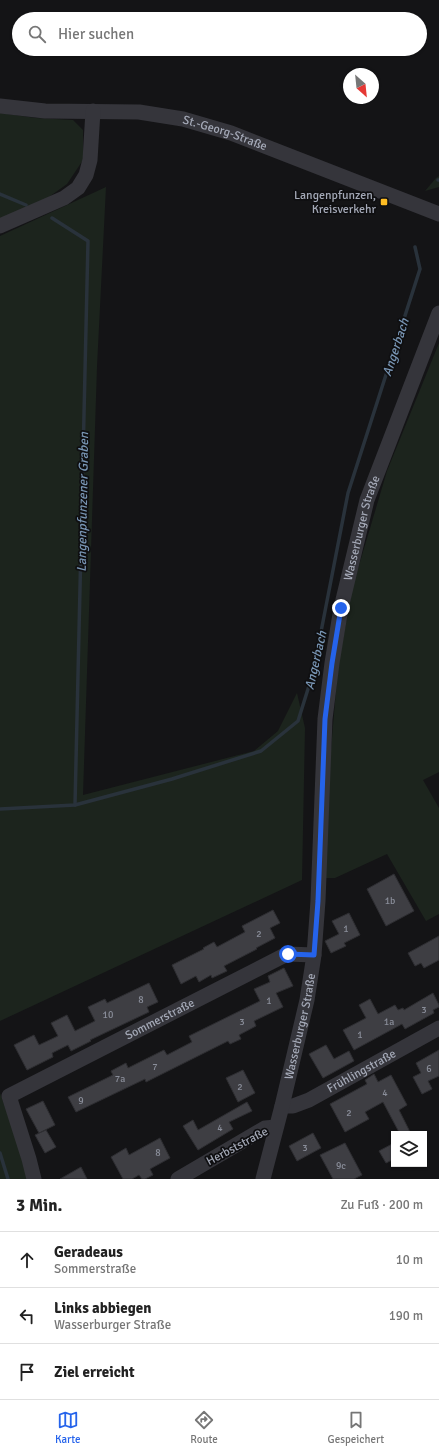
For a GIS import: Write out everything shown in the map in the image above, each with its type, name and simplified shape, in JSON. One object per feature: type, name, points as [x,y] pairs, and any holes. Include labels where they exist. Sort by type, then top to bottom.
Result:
[{"type":"street","name":"St.-Georg-Straße","points":[[0,106],[45,112],[139,112],[183,119],[231,133],[439,214]]},
{"type":"street","points":[[0,226],[64,198],[78,188],[86,175],[90,160],[92,112]]},
{"type":"street","name":"Wasserburger Straße","points":[[263,1179],[307,1000],[314,955],[318,901],[325,719],[341,608],[368,500],[439,313]]},
{"type":"street","name":"Sommerstraße","points":[[34,1179],[9,1096],[288,954],[314,955]]},
{"type":"street","name":"Frühlingstraße","points":[[282,1106],[293,1106],[309,1100],[439,1028]]},
{"type":"street","name":"Herbststraße","points":[[178,1179],[265,1128],[276,1128]]},
{"type":"shaded area","points":[[0,113],[36,118],[73,120],[83,130],[83,160],[67,184],[46,199],[0,219]]},
{"type":"shaded area","points":[[439,176],[439,187],[425,191],[436,178]]},
{"type":"shaded area","points":[[106,187],[97,367],[83,795],[254,751],[278,731],[297,693],[305,728],[302,880],[0,1021],[0,236]]},
{"type":"shaded area","points":[[439,343],[439,772],[423,780],[439,808],[439,914],[426,921],[387,854],[335,878],[324,878],[329,773],[338,667],[352,589],[387,471]]},
{"type":"shaded area","points":[[0,1093],[22,1155],[27,1179],[0,1179]]},
{"type":"building","points":[[394,874],[414,911],[386,926],[367,889]]},
{"type":"building","points":[[273,910],[280,923],[270,928],[275,938],[224,966],[227,971],[212,978],[211,975],[199,982],[196,976],[181,984],[172,965],[204,949],[203,948],[214,942],[217,947],[245,932],[242,926]]},
{"type":"building","points":[[349,913],[360,935],[344,943],[346,946],[331,953],[325,941],[339,934],[332,921]]},
{"type":"building","points":[[439,936],[439,960],[424,968],[421,963],[415,966],[408,953]]},
{"type":"building","points":[[284,968],[293,986],[276,993],[283,1007],[254,1021],[256,1026],[239,1035],[241,1039],[230,1044],[228,1041],[146,1082],[145,1079],[76,1112],[68,1097],[113,1075],[111,1071],[126,1063],[128,1068],[164,1050],[167,1055],[192,1042],[189,1036],[260,1001],[254,989],[270,982],[268,976]]},
{"type":"building","points":[[149,983],[158,1002],[147,1007],[149,1012],[90,1040],[91,1041],[71,1051],[68,1045],[52,1053],[53,1057],[27,1070],[14,1045],[34,1035],[39,1045],[58,1036],[51,1023],[67,1015],[75,1031],[95,1021],[88,1007],[105,999],[107,1003]]},
{"type":"building","points":[[433,993],[439,1005],[439,1007],[433,1010],[434,1013],[405,1029],[402,1024],[354,1050],[343,1030],[366,1018],[359,1005],[370,999],[378,1014],[395,1005],[398,1010],[403,1008],[404,1010]]},
{"type":"building","points":[[326,1045],[334,1059],[349,1051],[354,1061],[323,1078],[309,1054]]},
{"type":"building","points":[[439,1050],[439,1076],[428,1081],[432,1089],[422,1094],[413,1077],[421,1073],[416,1063]]},
{"type":"building","points":[[243,1070],[255,1093],[238,1102],[226,1078]]},
{"type":"building","points":[[374,1074],[378,1082],[391,1075],[407,1105],[399,1110],[410,1131],[398,1131],[383,1102],[365,1112],[369,1119],[345,1132],[330,1104],[367,1084],[365,1080]]},
{"type":"building","points":[[43,1101],[55,1125],[39,1133],[26,1109]]},
{"type":"building","points":[[247,1102],[252,1111],[229,1122],[233,1129],[198,1150],[183,1126],[193,1120],[198,1130]]},
{"type":"building","points":[[46,1130],[56,1147],[45,1153],[35,1135]]},
{"type":"building","points":[[313,1133],[321,1148],[297,1161],[289,1146]]},
{"type":"building","points":[[160,1138],[170,1158],[150,1169],[153,1175],[145,1179],[142,1179],[139,1175],[132,1179],[123,1179],[111,1157],[126,1148],[129,1155]]},
{"type":"building","points":[[345,1143],[362,1175],[354,1179],[333,1179],[320,1155]]},
{"type":"building","points":[[391,1145],[391,1160],[386,1163],[379,1151]]},
{"type":"building","points":[[81,1167],[87,1179],[60,1179]]},
{"type":"waterway","points":[[0,194],[26,205]]},
{"type":"waterway","name":"Langenpfunzener Graben","points":[[52,218],[88,241],[75,805]]},
{"type":"waterway","name":"Angerbach","points":[[0,809],[75,805],[172,779],[261,751],[298,721],[313,673],[348,493],[420,269],[415,247]]},
{"type":"waterway","name":"Angerbach","points":[[0,1153],[8,1179]]},
{"type":"place","name":"Langenpfunzen, Kreisverkehr","points":[[384,202]]},
{"type":"route","points":[[288,954],[314,955],[318,901],[325,719],[341,608]]}]
